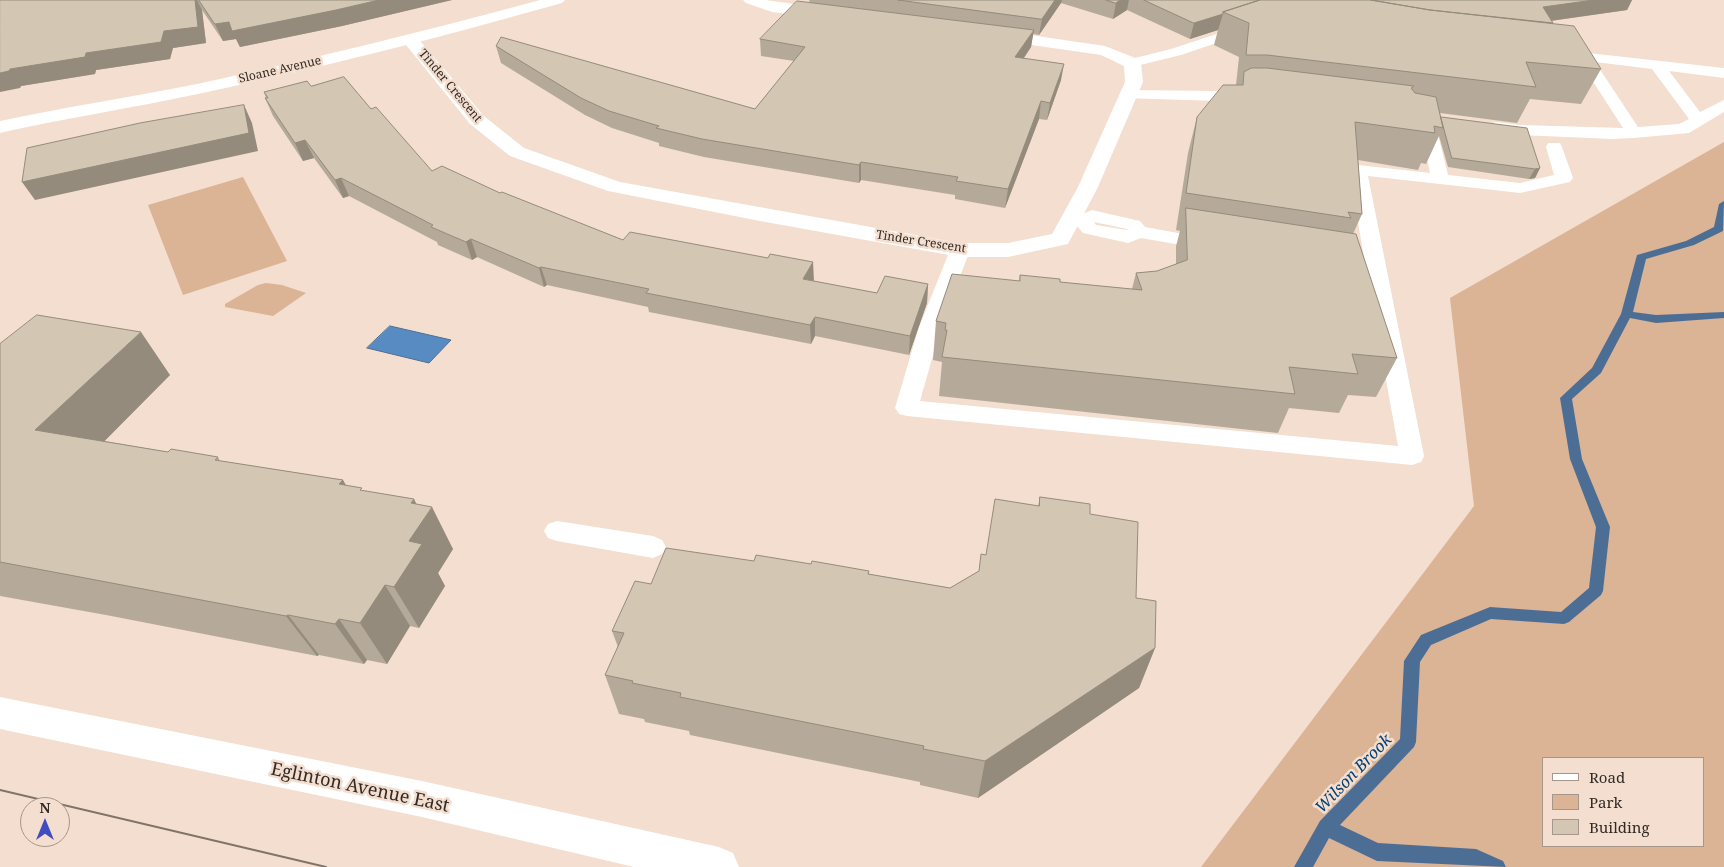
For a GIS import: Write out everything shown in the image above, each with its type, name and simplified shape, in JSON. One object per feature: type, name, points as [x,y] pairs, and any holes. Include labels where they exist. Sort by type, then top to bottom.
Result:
[{"type":"street","name":"Sloane Avenue","points":[[0,127],[196,89],[410,40],[557,0]]},
{"type":"street","points":[[751,0],[772,7],[849,16]]},
{"type":"street","points":[[975,32],[1105,51],[1132,63]]},
{"type":"street","name":"Tinder Crescent","points":[[410,40],[477,120],[517,152],[615,187],[769,217],[960,250],[1008,250],[1060,239],[1076,220],[1088,187],[1134,82],[1132,63]]},
{"type":"street","name":"Eglinton Avenue East","points":[[0,713],[422,800],[718,867]]},
{"type":"lane","points":[[1132,63],[1176,52],[1257,24]]},
{"type":"lane","points":[[1543,52],[1724,73]]},
{"type":"lane","points":[[1582,56],[1634,133]]},
{"type":"lane","points":[[1657,65],[1698,120]]},
{"type":"lane","points":[[1128,95],[1218,96],[1258,100]]},
{"type":"lane","points":[[1481,125],[1520,130],[1612,134],[1683,129],[1724,105]]},
{"type":"lane","points":[[1440,179],[1428,127],[1401,119],[1442,120]]},
{"type":"lane","points":[[960,250],[930,327],[907,408],[1412,456],[1358,170],[1520,188],[1564,178],[1554,146]]},
{"type":"lane","points":[[1076,220],[1090,229],[1128,237],[1139,232],[1234,248]]},
{"type":"lane","points":[[1319,262],[1376,271]]},
{"type":"lane","points":[[557,531],[654,547]]},
{"type":"green space","points":[[1724,142],[1724,867],[1201,867],[1474,506],[1450,298]]},
{"type":"green space","points":[[243,177],[287,261],[183,295],[148,205]]},
{"type":"green space","points":[[266,283],[282,285],[306,293],[273,316],[225,307],[225,304],[258,285]]},
{"type":"water","points":[[390,326],[451,340],[429,363],[367,348]]},
{"type":"building","points":[[0,0],[195,0],[198,27],[164,31],[161,42],[86,53],[85,57],[10,69],[0,73]]},
{"type":"building","points":[[199,0],[379,0],[232,31],[229,22],[215,24]]},
{"type":"building","points":[[898,0],[1055,0],[1042,19]]},
{"type":"building","points":[[1106,0],[1120,0],[1116,3]]},
{"type":"building","points":[[1144,0],[1260,0],[1194,23]]},
{"type":"building","points":[[1260,0],[1371,0],[1430,10],[1574,26],[1601,69],[1526,62],[1536,87],[1267,55],[1246,55],[1249,23],[1223,12]]},
{"type":"building","points":[[1371,0],[1594,0],[1543,7],[1553,23],[1430,10]]},
{"type":"building","points":[[797,1],[1034,30],[1015,57],[1064,64],[1050,103],[1041,101],[1008,189],[956,181],[958,177],[861,162],[859,165],[702,139],[656,128],[659,126],[609,111],[581,98],[496,46],[501,37],[755,109],[805,47],[760,39]]},
{"type":"building","points":[[1252,68],[1267,68],[1414,86],[1411,88],[1415,93],[1436,97],[1443,128],[1434,126],[1435,133],[1355,122],[1362,214],[1348,212],[1351,218],[1186,193],[1197,117],[1223,85],[1243,85],[1244,72]]},
{"type":"building","points":[[344,77],[371,109],[376,107],[432,171],[442,166],[500,193],[502,192],[623,240],[630,232],[768,258],[770,254],[813,262],[803,279],[877,293],[885,276],[928,284],[910,336],[815,317],[810,325],[646,293],[649,289],[539,268],[471,239],[466,242],[431,227],[433,225],[341,178],[335,180],[305,140],[295,143],[265,98],[268,98],[264,92],[307,81],[311,86]]},
{"type":"building","points":[[244,105],[249,133],[22,182],[27,148],[140,123]]},
{"type":"building","points":[[1441,117],[1527,128],[1540,168],[1535,169],[1452,158]]},
{"type":"building","points":[[1186,208],[1356,234],[1397,358],[1352,354],[1358,374],[1289,367],[1295,394],[942,357],[947,330],[945,330],[946,323],[936,321],[952,274],[1020,281],[1020,275],[1060,279],[1060,282],[1142,290],[1136,273],[1157,271],[1187,260]]},
{"type":"building","points":[[37,315],[141,332],[35,430],[168,452],[171,449],[218,457],[215,460],[343,480],[339,484],[362,488],[360,490],[414,499],[411,503],[432,507],[409,541],[422,544],[394,587],[385,585],[360,623],[339,619],[335,624],[0,562],[0,344]]},
{"type":"building","points":[[1040,497],[1090,504],[1090,514],[1138,522],[1136,598],[1156,601],[1155,648],[985,761],[923,749],[924,746],[680,697],[681,693],[632,683],[633,681],[605,675],[624,633],[612,631],[635,581],[651,584],[666,548],[754,561],[756,555],[811,564],[812,561],[869,571],[868,574],[950,588],[979,571],[981,554],[986,555],[995,499],[1039,506]]},
{"type":"waterway","name":"Wilson Brook","points":[[1627,314],[1641,257],[1690,243],[1719,229],[1724,204]]},
{"type":"waterway","name":"Wilson Brook","points":[[1326,827],[1408,742],[1412,661],[1426,640],[1490,613],[1564,618],[1596,591],[1603,527],[1576,459],[1566,398],[1597,370],[1627,314]]},
{"type":"waterway","points":[[1627,314],[1656,319],[1724,315]]},
{"type":"waterway","name":"Wilson Brook","points":[[1303,867],[1326,827]]},
{"type":"waterway","points":[[1326,827],[1377,852],[1476,858],[1497,867]]},
{"type":"tram line","points":[[0,790],[326,867]]}]
